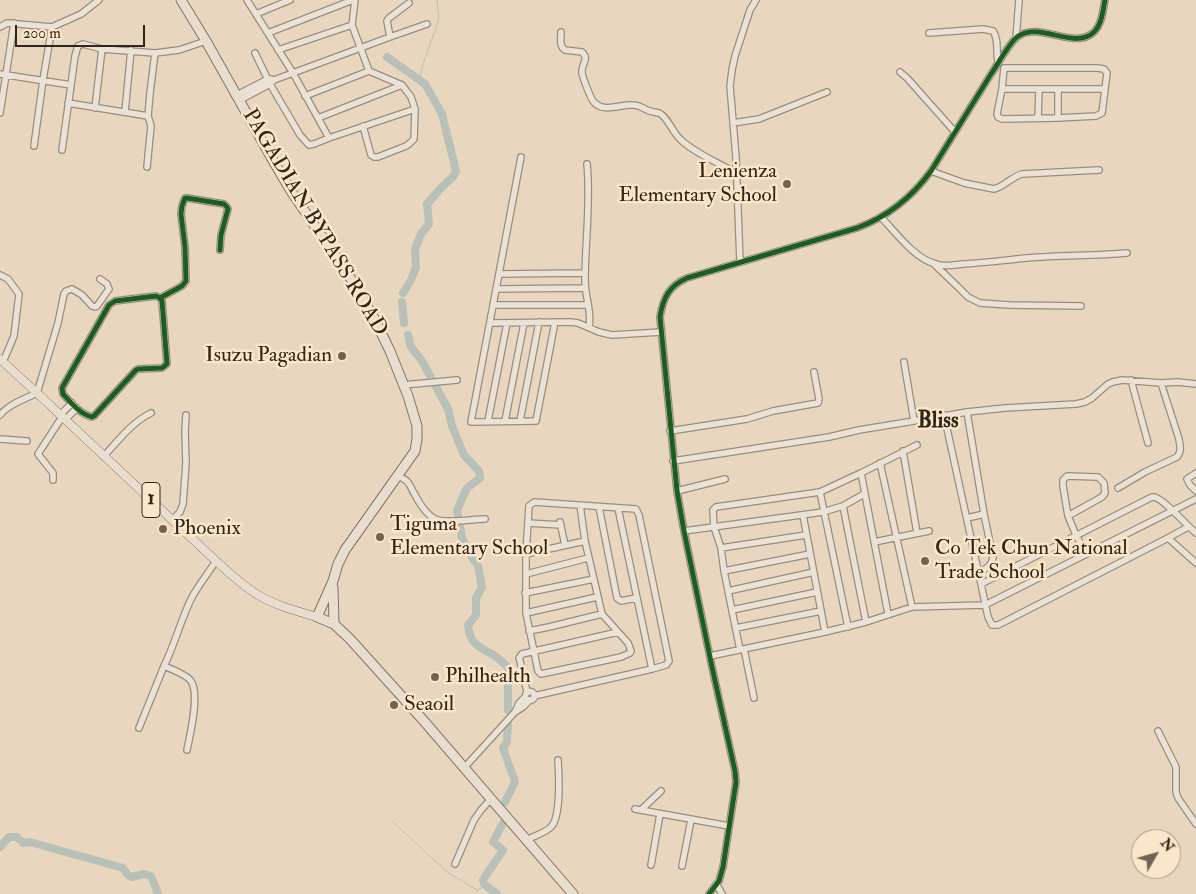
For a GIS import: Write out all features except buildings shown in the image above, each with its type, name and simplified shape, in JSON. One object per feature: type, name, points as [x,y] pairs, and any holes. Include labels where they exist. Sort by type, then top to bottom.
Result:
[{"type":"highway","name":"PAGADIAN BYPASS ROAD","points":[[181,0],[291,191],[368,305],[404,384],[417,426],[415,450],[345,550],[317,617]]},
{"type":"highway","name":"PAGADIAN BYPASS ROAD","points":[[333,581],[334,624]]},
{"type":"highway","name":"1","points":[[317,617],[334,624],[350,639],[573,894]]},
{"type":"main road","name":"1","points":[[1,361],[38,393],[172,520],[244,585],[258,595],[290,609],[317,617]]},
{"type":"street","points":[[0,21],[52,27],[81,14],[98,0]]},
{"type":"street","points":[[247,0],[330,138]]},
{"type":"street","points":[[256,14],[277,2],[290,0]]},
{"type":"street","points":[[268,33],[354,0],[352,24],[369,71]]},
{"type":"street","points":[[740,262],[730,86],[735,56],[750,10],[756,0]]},
{"type":"street","points":[[709,894],[720,881],[736,782],[677,491],[660,317],[665,297],[678,282],[687,278],[859,227],[881,217],[911,195],[931,171],[1016,38],[1019,0]]},
{"type":"street","points":[[1016,38],[1029,32],[1037,31],[1071,38],[1088,36],[1094,32],[1101,19],[1105,0]]},
{"type":"street","points":[[390,37],[387,21],[409,2]]},
{"type":"street","points":[[0,27],[11,23]]},
{"type":"street","points":[[0,114],[3,75],[11,23]]},
{"type":"street","points":[[278,50],[352,24]]},
{"type":"street","points":[[238,97],[271,81],[428,24]]},
{"type":"street","points":[[34,146],[42,80],[52,27]]},
{"type":"street","points":[[929,33],[983,29],[993,31],[996,38],[996,67]]},
{"type":"street","points":[[561,32],[562,49],[582,52],[586,56],[582,74],[590,98],[595,104],[610,108],[638,105],[648,111],[662,114],[674,133],[686,144],[736,173]]},
{"type":"street","points":[[62,150],[76,49],[78,46],[83,44],[102,49],[155,53],[179,50],[206,41]]},
{"type":"street","points":[[95,108],[102,49]]},
{"type":"street","points":[[125,112],[131,50]]},
{"type":"street","points":[[147,167],[151,126],[148,116],[155,53]]},
{"type":"street","points":[[255,53],[305,142],[309,144],[314,144],[415,109]]},
{"type":"street","points":[[996,67],[1004,70],[1102,68],[1107,73],[1102,113],[1099,115],[1058,118],[1000,118],[997,114],[1004,70]]},
{"type":"street","points":[[305,96],[369,71],[402,85],[411,97],[415,109],[414,139],[406,146],[374,157],[369,151],[363,126]]},
{"type":"street","points":[[900,72],[955,132]]},
{"type":"street","points":[[3,75],[71,85]]},
{"type":"street","points":[[318,118],[402,85]]},
{"type":"street","points":[[1002,89],[1104,89]]},
{"type":"street","points":[[1038,118],[1039,89]]},
{"type":"street","points":[[1058,89],[1058,118]]},
{"type":"street","points":[[733,123],[758,119],[827,92]]},
{"type":"street","points":[[68,103],[148,116]]},
{"type":"street","points":[[521,157],[471,422],[536,421],[555,322]]},
{"type":"street","points":[[587,164],[589,201],[585,288],[589,327]]},
{"type":"street","points":[[931,171],[964,183],[994,189],[1022,174],[1099,170]]},
{"type":"street","points":[[160,298],[162,300],[167,364],[162,368],[136,370],[94,416],[88,416],[72,404],[63,394],[62,388],[109,305],[115,301],[156,296],[160,298],[182,286],[186,281],[185,247],[181,214],[185,198],[224,204],[227,207],[220,250]]},
{"type":"street","points":[[881,217],[908,247],[934,264],[968,297],[980,303],[1081,306]]},
{"type":"street","points":[[934,264],[943,266],[1029,258],[1127,253]]},
{"type":"street","points":[[499,274],[585,273]]},
{"type":"street","points":[[0,275],[8,279],[18,294],[14,336],[1,361]]},
{"type":"street","points":[[0,415],[15,403],[38,393],[66,291],[72,289],[95,307],[109,289],[107,284],[100,279]]},
{"type":"street","points":[[496,289],[585,288]]},
{"type":"street","points":[[493,305],[588,304]]},
{"type":"street","points":[[505,421],[524,322]]},
{"type":"street","points":[[520,421],[540,322]]},
{"type":"street","points":[[490,323],[578,323],[612,335],[661,332]]},
{"type":"street","points":[[488,422],[507,323]]},
{"type":"street","points":[[904,362],[914,420]]},
{"type":"street","points":[[670,431],[747,419],[773,411],[818,403],[820,399],[814,372]]},
{"type":"street","points":[[404,384],[457,380]]},
{"type":"street","points":[[673,461],[829,437],[944,415],[1005,408],[1076,404],[1092,398],[1113,382],[1131,380],[1161,384],[1178,382],[1196,384]]},
{"type":"street","points":[[1131,380],[1148,443]]},
{"type":"street","points":[[1118,488],[1145,472],[1177,457],[1180,453],[1181,448],[1161,384]]},
{"type":"street","points":[[53,480],[53,474],[38,454],[72,404]]},
{"type":"street","points":[[62,417],[77,408]]},
{"type":"street","points":[[967,412],[993,557],[989,566],[978,573]]},
{"type":"street","points":[[104,456],[135,423],[151,413]]},
{"type":"street","points":[[172,520],[180,512],[183,504],[186,463],[186,415]]},
{"type":"street","points":[[944,415],[988,618],[992,625],[998,625],[1188,527]]},
{"type":"street","points":[[0,439],[27,441]]},
{"type":"street","points":[[754,698],[732,610],[714,527],[713,510],[716,507],[820,492],[917,444]]},
{"type":"street","points":[[903,451],[917,533]]},
{"type":"street","points":[[880,463],[912,607]]},
{"type":"street","points":[[861,473],[888,614]]},
{"type":"street","points":[[1196,473],[1187,479],[1196,491]]},
{"type":"street","points":[[398,476],[409,482],[419,502],[435,519],[459,521],[485,518]]},
{"type":"street","points":[[1068,516],[1102,497],[1105,489],[1104,482],[1101,479],[1091,476],[1072,476],[1063,480],[1068,516],[1086,554]]},
{"type":"street","points":[[677,491],[725,479]]},
{"type":"street","points":[[820,492],[848,627]]},
{"type":"street","points":[[684,531],[824,512],[843,506],[864,494]]},
{"type":"street","points":[[981,584],[1154,497],[1173,510],[1196,533]]},
{"type":"street","points":[[710,656],[848,627],[912,607],[985,604],[995,601],[1196,499]]},
{"type":"street","points":[[529,696],[652,669],[669,661],[639,515],[636,509],[634,508],[618,508],[580,505],[532,503],[529,506],[525,593],[529,631],[538,671],[541,674],[621,657],[631,651],[628,644],[602,614],[588,558],[580,505]]},
{"type":"street","points":[[843,506],[866,622]]},
{"type":"street","points":[[599,507],[617,598],[621,601],[636,598]]},
{"type":"street","points":[[618,508],[652,669]]},
{"type":"street","points":[[967,518],[984,514]]},
{"type":"street","points":[[803,515],[825,632]]},
{"type":"street","points":[[528,523],[561,524],[565,545]]},
{"type":"street","points":[[874,542],[929,531]]},
{"type":"street","points":[[720,548],[806,535]]},
{"type":"street","points":[[1168,538],[1196,563]]},
{"type":"street","points":[[526,554],[585,541]]},
{"type":"street","points":[[724,571],[810,554]]},
{"type":"street","points":[[526,574],[588,558]]},
{"type":"street","points":[[139,728],[192,597],[216,561]]},
{"type":"street","points":[[728,591],[814,572]]},
{"type":"street","points":[[525,593],[594,579]]},
{"type":"street","points":[[732,610],[817,592]]},
{"type":"street","points":[[526,613],[598,596]]},
{"type":"street","points":[[736,628],[821,612]]},
{"type":"street","points":[[529,631],[602,614]]},
{"type":"street","points":[[464,768],[515,712],[523,707],[529,696],[519,658],[522,654],[618,632]]},
{"type":"street","points":[[164,666],[191,680],[193,686],[194,706],[187,750]]},
{"type":"street","points":[[1158,731],[1175,762],[1178,798],[1196,824]]},
{"type":"street","points":[[526,840],[550,828],[554,823],[558,804],[558,760]]},
{"type":"street","points":[[661,791],[638,809],[729,826]]},
{"type":"street","points":[[455,864],[474,820],[490,800]]},
{"type":"street","points":[[651,865],[660,814]]},
{"type":"street","points":[[682,866],[691,820]]},
{"type":"street","points":[[717,885],[722,894]]},
{"type":"waterway","points":[[419,80],[439,19],[437,0]]},
{"type":"waterway","points":[[387,57],[425,84],[442,114],[456,171],[453,177],[427,204],[429,224],[421,234],[415,249],[416,267],[403,293]]},
{"type":"waterway","points":[[402,302],[404,323]]},
{"type":"waterway","points":[[408,335],[411,347],[422,361],[448,409],[452,426],[464,455],[479,471],[480,478],[467,488],[457,510],[462,538],[478,566],[482,587],[476,598],[476,615],[468,625],[469,633],[475,643],[508,667],[508,710]]},
{"type":"waterway","points":[[505,802],[515,782],[503,748],[507,742],[508,723]]},
{"type":"waterway","points":[[392,821],[447,872],[477,890],[486,886]]},
{"type":"waterway","points":[[497,894],[484,884],[483,880],[503,850],[493,842],[503,823]]},
{"type":"waterway","points":[[0,847],[9,837],[17,837],[23,843],[30,842],[123,868],[132,877],[144,874],[151,876],[158,894]]},
{"type":"cycle path","points":[[709,894],[719,881],[723,867],[736,782],[677,491],[660,317],[665,298],[671,289],[687,278],[857,228],[889,212],[907,198],[931,171],[1003,55],[1017,37],[1026,33],[1036,32],[1067,37],[1086,37],[1094,32],[1099,25],[1105,0]]},
{"type":"cycle path","points":[[160,298],[162,301],[167,364],[162,368],[136,370],[94,416],[88,416],[80,411],[63,394],[62,388],[109,305],[115,301],[156,296],[160,298],[182,286],[186,281],[185,247],[181,214],[185,198],[224,204],[227,207],[220,250]]},
{"type":"place","name":"Lenienza Elementary School","points":[[787,184]]},
{"type":"place","name":"Isuzu Pagadian","points":[[342,356]]},
{"type":"place","name":"Phoenix","points":[[163,529]]},
{"type":"place","name":"Tiguma Elementary School","points":[[380,537]]},
{"type":"place","name":"Co Tek Chun National Trade School","points":[[925,561]]},
{"type":"place","name":"Philhealth","points":[[435,677]]},
{"type":"place","name":"Seaoil","points":[[394,705]]},
{"type":"district","name":"Bliss","points":[[938,422]]}]
